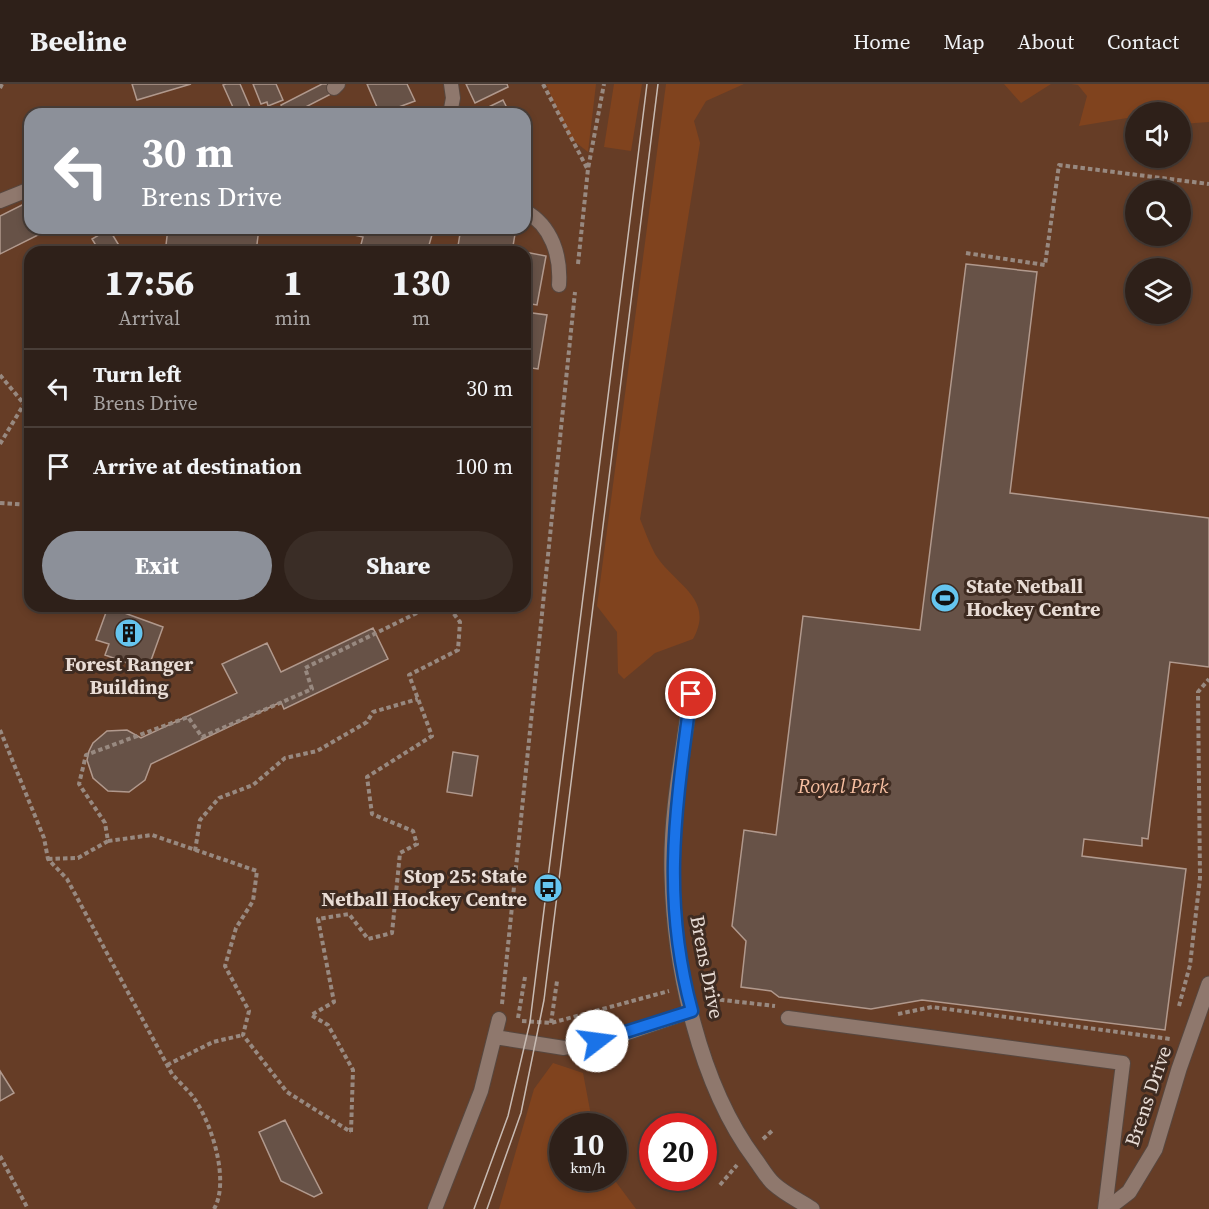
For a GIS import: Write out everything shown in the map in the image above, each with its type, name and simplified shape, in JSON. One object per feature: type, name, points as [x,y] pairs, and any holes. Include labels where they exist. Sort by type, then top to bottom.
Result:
[{"type":"street","name":"Brens Drive","points":[[691,694],[673,840],[672,874],[676,938],[685,986],[707,1065],[730,1118],[749,1152],[773,1184],[812,1209]]},
{"type":"street","name":"Brens Drive","points":[[1106,1209],[1130,1192],[1155,1149],[1179,1068],[1209,984]]},
{"type":"lane","points":[[451,84],[453,98],[451,108]]},
{"type":"lane","points":[[0,201],[24,191]]},
{"type":"lane","points":[[531,215],[555,244],[559,259],[559,285]]},
{"type":"lane","points":[[495,1037],[564,1047],[613,1038],[692,1011]]},
{"type":"lane","points":[[784,1013],[1123,1063],[1106,1209]]},
{"type":"lane","points":[[435,1209],[481,1091],[499,1018]]},
{"type":"path","points":[[543,84],[588,169]]},
{"type":"path","points":[[577,275],[588,169],[604,84]]},
{"type":"path","points":[[966,253],[1045,265],[1059,165],[1209,184]]},
{"type":"path","points":[[576,287],[505,986],[499,1018],[551,1023],[685,986],[697,997],[784,1013]]},
{"type":"path","points":[[0,375],[24,404],[0,444]]},
{"type":"path","points":[[0,503],[24,505]]},
{"type":"path","points":[[108,841],[105,823],[79,784],[86,755],[188,717],[202,737],[312,689],[305,668],[419,612]]},
{"type":"path","points":[[243,1035],[287,1092],[351,1132],[353,1070],[328,1025],[311,1016],[334,1002],[318,919],[349,914],[368,939],[392,933],[400,853],[417,844],[413,831],[372,814],[367,777],[432,736],[409,675],[458,650],[460,622],[452,612]]},
{"type":"path","points":[[1179,1008],[1190,965],[1200,879],[1198,692],[1209,679]]},
{"type":"path","points":[[195,851],[200,820],[219,798],[253,785],[285,758],[316,751],[357,728],[367,722],[373,711],[418,699]]},
{"type":"path","points":[[0,730],[44,838],[48,859],[67,879],[171,1074],[194,1099],[210,1132],[222,1175],[214,1209]]},
{"type":"path","points":[[48,859],[78,858],[108,841],[152,836],[257,871],[253,901],[236,928],[225,966],[249,1011],[243,1035]]},
{"type":"path","points":[[518,1020],[525,977]]},
{"type":"path","points":[[551,1023],[557,981]]},
{"type":"path","points":[[886,1016],[932,1007],[1171,1039],[1173,1029]]},
{"type":"path","points":[[167,1065],[213,1042],[243,1035]]},
{"type":"path","points":[[0,1156],[28,1209]]},
{"type":"green space","name":"Royal Park","points":[[0,84],[1209,84],[1209,1209],[0,1209]]},
{"type":"shaded area","points":[[546,84],[596,84],[588,152],[569,137]]},
{"type":"shaded area","points":[[614,84],[642,84],[631,151],[604,147]]},
{"type":"shaded area","points":[[666,84],[744,84],[706,101],[694,121],[700,143],[640,519],[655,554],[696,602],[699,625],[693,639],[655,653],[624,679],[618,673],[617,632],[597,606]]},
{"type":"shaded area","points":[[1004,84],[1051,84],[1021,103]]},
{"type":"shaded area","points":[[1071,84],[1209,84],[1209,122],[1191,123],[1191,102],[1125,102],[1125,118],[1079,126],[1087,96],[1078,85]]},
{"type":"shaded area","points":[[553,1063],[583,1073],[591,1113],[549,1113],[549,1191],[623,1191],[636,1209],[499,1209],[534,1089]]},
{"type":"building","points":[[132,84],[191,84],[137,100]]},
{"type":"building","points":[[240,84],[250,108],[233,108],[223,85]]},
{"type":"building","points":[[253,84],[276,84],[283,100],[268,106],[267,102],[261,104]]},
{"type":"building","points":[[322,84],[328,84],[333,93],[304,108],[283,108],[281,105]]},
{"type":"building","points":[[367,84],[407,84],[415,101],[396,108],[377,108]]},
{"type":"building","points":[[466,84],[507,84],[508,87],[475,103]]},
{"type":"building","points":[[503,100],[507,108],[486,108]]},
{"type":"building","points":[[24,204],[24,234],[40,234],[0,254],[0,216]]},
{"type":"building","points":[[100,234],[112,234],[119,246],[96,246],[92,239]]},
{"type":"building","points":[[167,234],[258,234],[257,246],[166,245]]},
{"type":"building","points":[[432,234],[429,246],[361,246],[363,237],[354,235]]},
{"type":"building","points":[[460,234],[515,234],[513,246],[458,246]]},
{"type":"building","points":[[531,253],[546,256],[537,305],[531,304]]},
{"type":"building","points":[[966,264],[1037,272],[1010,493],[1209,518],[1209,667],[1170,662],[1148,839],[1142,838],[1142,846],[1084,839],[1082,856],[1186,869],[1165,1030],[922,1000],[871,1009],[779,997],[771,991],[741,987],[746,941],[732,926],[744,830],[776,835],[803,616],[920,630]]},
{"type":"building","points":[[531,313],[547,315],[538,369],[531,368]]},
{"type":"building","name":"Forest Ranger Building","points":[[106,612],[122,612],[163,627],[149,666],[146,665],[144,669],[105,655],[109,644],[96,640]]},
{"type":"building","points":[[373,628],[388,659],[284,709],[281,702],[151,764],[145,780],[129,792],[108,791],[93,778],[87,760],[89,751],[93,743],[107,731],[127,730],[141,738],[237,693],[222,664],[267,643],[281,672]]},
{"type":"building","points":[[453,752],[478,756],[472,796],[447,792]]},
{"type":"building","points":[[0,1071],[14,1093],[0,1101]]},
{"type":"building","points":[[285,1120],[322,1193],[314,1197],[281,1181],[259,1132]]},
{"type":"tram line","points":[[474,1209],[508,1116],[530,1022],[647,84]]},
{"type":"tram line","points":[[487,1209],[521,1113],[544,1000],[658,84]]},
{"type":"place","name":"State Netball Hockey Centre","points":[[945,598]]},
{"type":"place","name":"Forest Ranger Building","points":[[129,633]]},
{"type":"place","name":"Stop 25: State Netball Hockey Centre","points":[[548,888]]},
{"type":"route","points":[[597,1041],[613,1038],[692,1011],[676,938],[672,874],[673,840],[691,694]]}]
